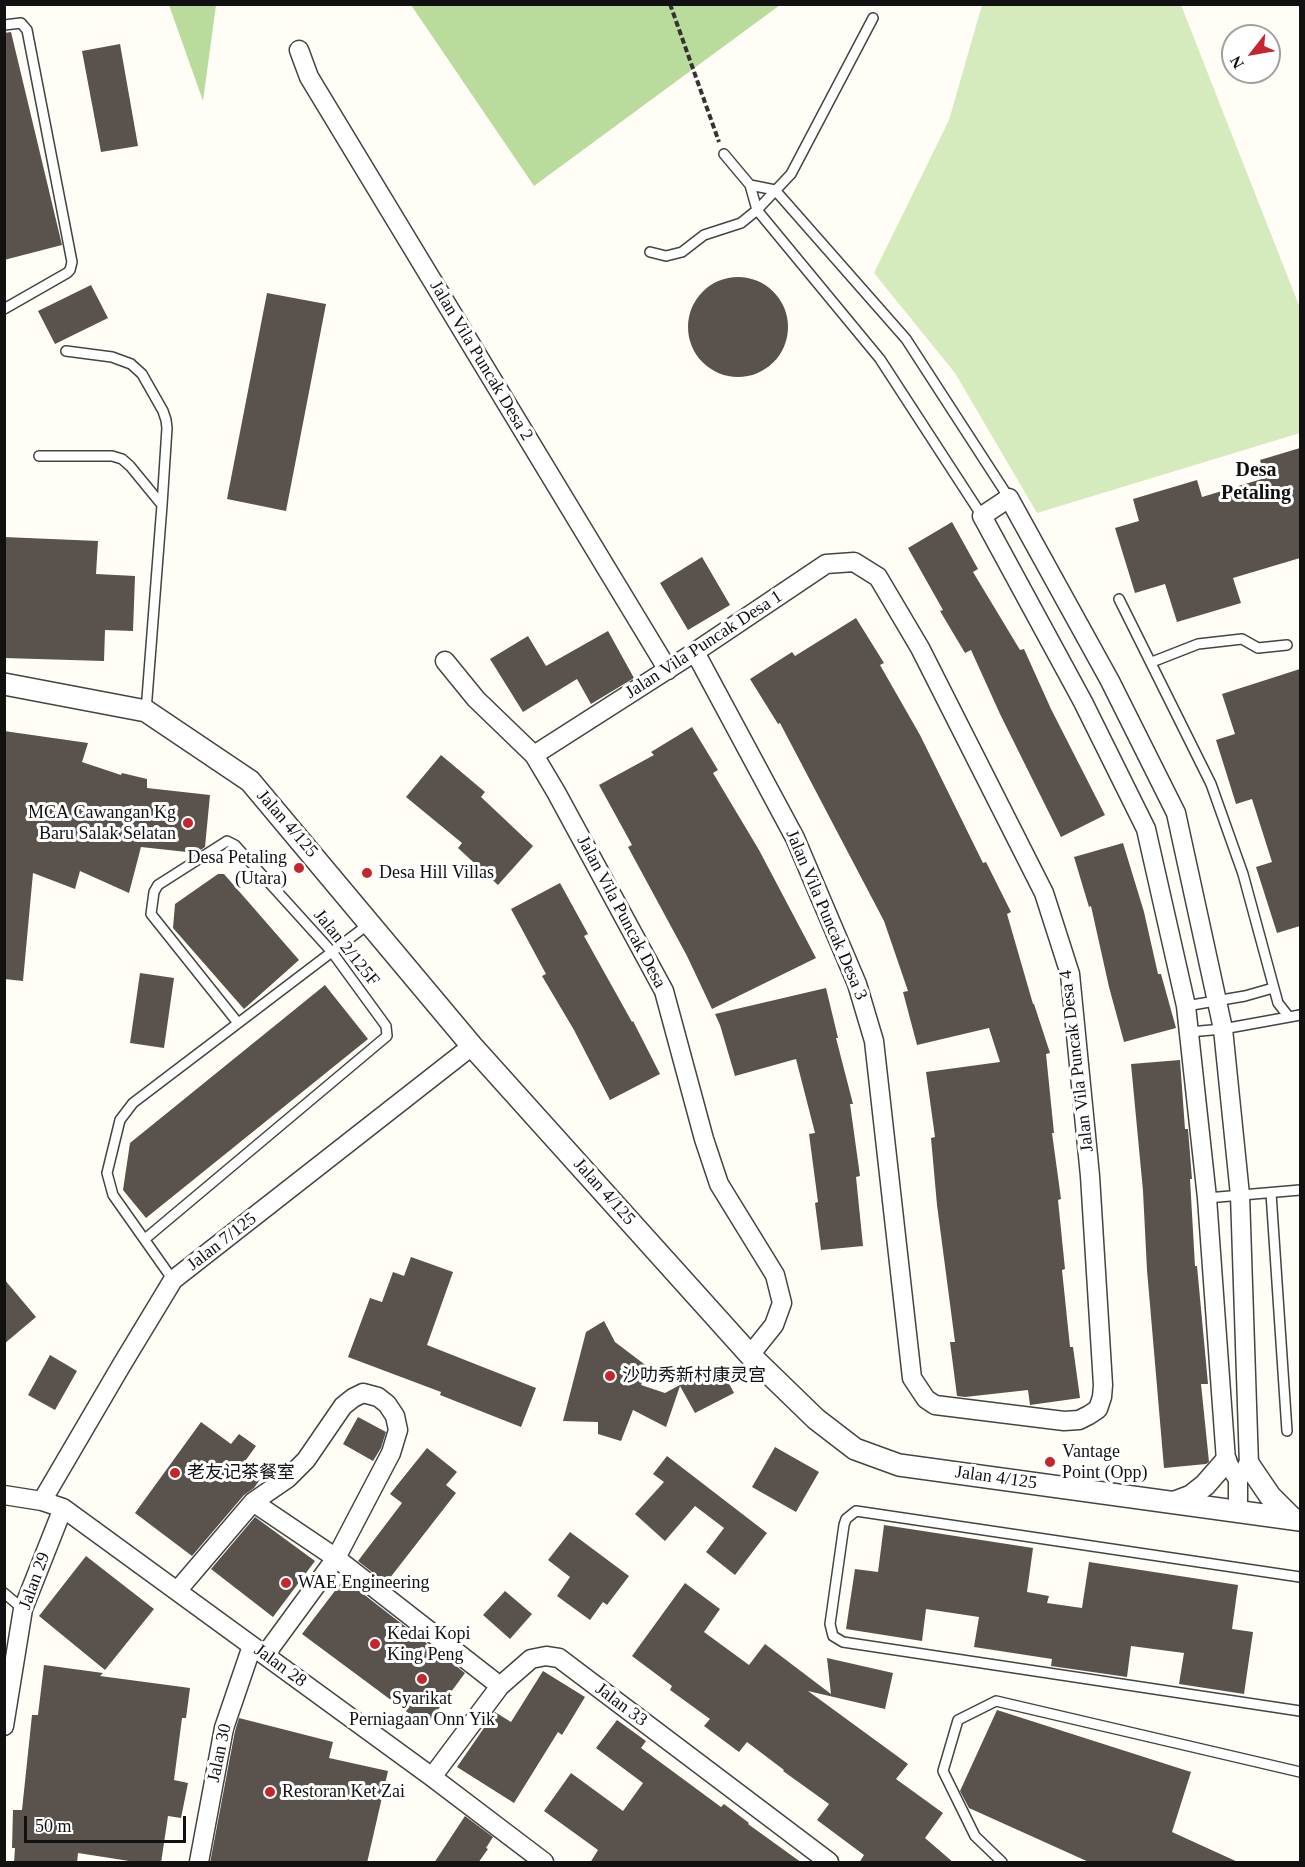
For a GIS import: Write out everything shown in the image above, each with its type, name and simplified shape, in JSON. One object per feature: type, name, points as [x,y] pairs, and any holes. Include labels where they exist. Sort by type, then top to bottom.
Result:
[{"type":"street","name":"Jalan Vila Puncak Desa 2","points":[[299,50],[309,77],[668,670]]},
{"type":"street","points":[[1175,1502],[1191,1496],[1205,1485],[1226,1461],[1207,1198],[1186,1006],[1146,829],[1083,702],[982,516],[1009,498],[1110,681],[1176,813],[1223,1029],[1240,1195],[1243,1472],[1238,1511]]},
{"type":"street","name":"Jalan Vila Puncak Desa 1","points":[[534,754],[668,670],[826,564],[854,562],[878,577]]},
{"type":"street","name":"Jalan Vila Puncak Desa 4","points":[[878,577],[920,648],[1044,893],[1070,974],[1090,1176],[1103,1385],[1098,1409],[1079,1420],[1064,1421],[935,1404],[926,1399],[912,1378]]},
{"type":"street","name":"Jalan Vila Puncak Desa 3","points":[[695,652],[795,838],[857,984],[874,1041],[912,1378]]},
{"type":"street","name":"Jalan Vila Puncak Desa","points":[[445,661],[476,699],[534,754],[664,992],[704,1139],[719,1184],[775,1275],[782,1303],[774,1325],[750,1355]]},
{"type":"street","name":"Jalan 4/125","points":[[4,684],[146,711],[250,781],[472,1046],[750,1355],[816,1419],[855,1449],[899,1465],[1297,1520]]},
{"type":"street","name":"Jalan 7/125","points":[[42,1501],[173,1281],[472,1046]]},
{"type":"street","name":"Jalan 30","points":[[199,1863],[224,1728],[259,1650],[336,1558],[391,1453],[398,1430],[395,1416],[387,1404],[378,1396],[363,1393],[353,1398],[337,1414],[306,1460],[254,1502]]},
{"type":"street","points":[[1226,1461],[1243,1472],[1297,1520]]},
{"type":"street","name":"Jalan 28","points":[[4,1495],[42,1501],[63,1508],[432,1777],[544,1863]]},
{"type":"street","points":[[177,1591],[254,1502],[336,1558],[500,1686]]},
{"type":"street","name":"Jalan 29","points":[[4,1726],[23,1609],[63,1508]]},
{"type":"street","name":"Jalan 33","points":[[432,1777],[500,1686],[531,1659],[546,1656],[560,1658],[829,1863]]},
{"type":"lane","points":[[650,252],[666,256],[681,252],[704,235],[741,223],[757,210],[791,174],[873,18]]},
{"type":"lane","points":[[4,25],[21,23],[27,30],[72,262],[67,273],[4,309]]},
{"type":"lane","points":[[724,154],[750,185],[757,210],[880,359],[982,516]]},
{"type":"lane","points":[[750,185],[775,190],[906,339],[1009,498]]},
{"type":"lane","points":[[66,351],[111,357],[132,364],[142,374],[166,420],[162,505],[146,711]]},
{"type":"lane","points":[[39,456],[111,456],[122,459],[162,505]]},
{"type":"lane","points":[[1119,599],[1211,784],[1243,874],[1279,1007],[1288,1017]]},
{"type":"lane","points":[[1152,662],[1198,644],[1242,639],[1258,648],[1287,645]]},
{"type":"lane","name":"Jalan 2/125F","points":[[144,1239],[387,1036],[386,1026],[332,952],[231,842],[223,843],[158,885],[154,892],[151,914],[238,1023]]},
{"type":"lane","points":[[173,1281],[113,1194],[107,1173],[120,1120],[133,1103],[370,923]]},
{"type":"lane","points":[[1186,1006],[1245,996],[1273,988]]},
{"type":"lane","points":[[1189,1032],[1223,1029],[1300,1015]]},
{"type":"lane","points":[[1207,1198],[1300,1190]]},
{"type":"lane","points":[[1271,1193],[1287,1431]]},
{"type":"lane","points":[[1300,1577],[856,1511],[846,1519],[844,1525],[830,1624],[833,1636],[843,1642],[1300,1712]]},
{"type":"lane","points":[[4,1593],[23,1609]]},
{"type":"lane","points":[[1002,1863],[975,1836],[943,1771],[958,1720],[996,1701],[1300,1772]]},
{"type":"path","points":[[670,4],[724,154]]},
{"type":"green space","points":[[169,5],[216,5],[203,101]]},
{"type":"green space","points":[[411,5],[780,5],[534,186]]},
{"type":"green space","points":[[982,5],[1181,5],[1300,308],[1300,433],[1037,513],[955,373],[874,273],[949,120]]},
{"type":"building","points":[[11,32],[62,245],[4,260],[4,33]]},
{"type":"building","points":[[120,44],[138,146],[101,152],[82,51]]},
{"type":"building","points":[[738,277],[757,281],[773,292],[784,308],[788,327],[784,346],[773,362],[757,373],[738,377],[719,373],[703,362],[692,346],[688,327],[692,308],[703,292],[719,281]]},
{"type":"building","points":[[91,285],[108,318],[55,344],[38,311]]},
{"type":"building","points":[[267,293],[326,304],[286,511],[227,499]]},
{"type":"building","points":[[1300,448],[1300,558],[1233,578],[1241,603],[1177,622],[1165,584],[1135,593],[1115,528],[1139,521],[1133,499],[1197,480],[1202,497],[1265,478],[1260,460]]},
{"type":"building","points":[[952,522],[978,569],[973,572],[1020,650],[1024,649],[1051,709],[1105,815],[1061,837],[971,650],[965,653],[940,611],[943,610],[908,548]]},
{"type":"building","points":[[4,537],[98,541],[96,574],[135,576],[133,631],[105,630],[104,661],[4,658]]},
{"type":"building","points":[[702,557],[730,605],[688,630],[660,583]]},
{"type":"building","points":[[856,618],[884,663],[880,665],[920,735],[983,863],[986,862],[1011,912],[1007,914],[1050,1053],[1046,1054],[1054,1133],[1052,1133],[1061,1199],[1058,1200],[1065,1269],[1062,1270],[1070,1347],[1073,1347],[1080,1398],[1030,1405],[1028,1390],[957,1396],[950,1342],[955,1342],[937,1205],[931,1138],[935,1137],[926,1072],[1000,1062],[989,1028],[917,1045],[903,992],[908,991],[884,921],[780,723],[778,724],[750,679],[792,652],[795,656]]},
{"type":"building","points":[[608,631],[634,678],[591,704],[577,679],[523,712],[490,659],[528,636],[546,666]]},
{"type":"building","points":[[1300,669],[1300,926],[1277,933],[1256,867],[1272,862],[1252,799],[1236,804],[1216,740],[1235,734],[1222,694]]},
{"type":"building","points":[[692,727],[718,770],[713,773],[759,850],[816,958],[712,1009],[687,956],[628,847],[632,845],[599,785],[654,755],[651,752]]},
{"type":"building","points":[[4,731],[88,743],[82,762],[121,775],[122,773],[147,779],[147,788],[210,795],[205,847],[196,853],[141,847],[129,893],[80,871],[75,889],[33,873],[23,981],[4,979]]},
{"type":"building","points":[[441,755],[485,792],[481,797],[533,846],[498,885],[458,848],[462,843],[406,797]]},
{"type":"building","points":[[1123,843],[1144,912],[1158,974],[1161,974],[1176,1028],[1124,1042],[1091,906],[1089,907],[1074,857]]},
{"type":"building","points":[[218,874],[224,874],[299,960],[244,1009],[173,928],[175,904]]},
{"type":"building","points":[[560,883],[588,934],[584,936],[633,1021],[660,1074],[610,1100],[574,1030],[542,976],[546,974],[511,909]]},
{"type":"building","points":[[140,973],[174,978],[164,1048],[130,1043]]},
{"type":"building","points":[[325,985],[368,1039],[146,1218],[123,1190],[130,1143]]},
{"type":"building","points":[[826,988],[853,1104],[850,1104],[860,1176],[856,1177],[863,1246],[821,1250],[815,1203],[818,1202],[809,1134],[815,1133],[796,1059],[735,1076],[715,1014]]},
{"type":"building","points":[[1180,1060],[1185,1129],[1188,1129],[1192,1179],[1190,1179],[1195,1266],[1197,1266],[1208,1384],[1201,1384],[1209,1462],[1164,1468],[1131,1064]]},
{"type":"building","points":[[411,1257],[453,1272],[427,1345],[536,1388],[521,1427],[440,1395],[441,1392],[348,1357],[370,1298],[382,1302],[393,1272],[404,1276]]},
{"type":"building","points":[[4,1279],[36,1317],[4,1344]]},
{"type":"building","name":"沙叻秀新村康灵宫","points":[[604,1321],[615,1342],[648,1367],[641,1385],[665,1393],[719,1364],[734,1393],[695,1413],[680,1386],[666,1427],[633,1410],[621,1441],[598,1434],[598,1422],[563,1421],[586,1332]]},
{"type":"building","points":[[50,1355],[77,1371],[55,1410],[28,1395]]},
{"type":"building","points":[[358,1417],[386,1432],[381,1448],[373,1461],[343,1444]]},
{"type":"building","points":[[201,1422],[231,1444],[239,1434],[256,1446],[243,1464],[261,1478],[192,1556],[135,1513]]},
{"type":"building","points":[[775,1447],[819,1472],[796,1512],[752,1487]]},
{"type":"building","points":[[427,1448],[457,1472],[446,1485],[456,1493],[386,1583],[358,1561],[402,1503],[390,1494]]},
{"type":"building","points":[[667,1456],[767,1533],[735,1575],[706,1552],[724,1528],[695,1506],[665,1541],[635,1514],[664,1482],[653,1474]]},
{"type":"building","points":[[255,1517],[315,1561],[273,1617],[211,1569]]},
{"type":"building","points":[[884,1525],[1033,1548],[1027,1592],[1049,1596],[1047,1603],[1082,1608],[1089,1562],[1238,1585],[1232,1629],[1253,1632],[1244,1694],[1179,1684],[1184,1653],[1131,1646],[1127,1677],[1051,1666],[1052,1659],[974,1647],[979,1617],[926,1609],[922,1641],[846,1629],[855,1569],[878,1572]]},
{"type":"building","points":[[570,1532],[629,1576],[607,1605],[603,1602],[590,1620],[557,1596],[570,1577],[548,1560]]},
{"type":"building","points":[[86,1556],[154,1609],[105,1670],[39,1616]]},
{"type":"building","points":[[344,1579],[465,1673],[426,1726],[302,1634]]},
{"type":"building","points":[[685,1583],[720,1609],[704,1632],[749,1665],[765,1644],[831,1694],[827,1658],[893,1673],[885,1709],[808,1691],[908,1764],[896,1779],[943,1813],[925,1838],[954,1863],[859,1863],[864,1855],[817,1820],[829,1804],[747,1742],[739,1752],[704,1726],[710,1719],[670,1690],[672,1686],[632,1656]]},
{"type":"building","points":[[505,1591],[532,1614],[510,1639],[483,1615]]},
{"type":"building","points":[[44,1665],[103,1673],[100,1676],[190,1688],[186,1718],[182,1718],[174,1780],[188,1783],[181,1818],[168,1816],[161,1863],[142,1863],[78,1853],[77,1863],[14,1863],[13,1810],[22,1810],[32,1715],[38,1715]]},
{"type":"building","points":[[543,1671],[585,1697],[562,1735],[558,1732],[514,1803],[457,1767],[495,1712],[511,1722]]},
{"type":"building","points":[[997,1710],[1191,1772],[1172,1832],[1240,1863],[1091,1863],[969,1808],[960,1791]]},
{"type":"building","points":[[239,1718],[333,1742],[329,1758],[388,1771],[367,1863],[210,1863]]},
{"type":"building","points":[[617,1720],[646,1741],[641,1748],[721,1807],[724,1804],[802,1863],[590,1863],[598,1850],[544,1811],[571,1773],[623,1811],[643,1783],[596,1748]]},
{"type":"building","points":[[465,1816],[493,1837],[486,1848],[488,1849],[478,1863],[434,1863]]},
{"type":"place","name":"MCA Cawangan Kg Baru Salak Selatan","points":[[188,823]]},
{"type":"place","name":"Desa Petaling (Utara)","points":[[299,868]]},
{"type":"place","name":"Desa Hill Villas","points":[[367,873]]},
{"type":"place","name":"沙叻秀新村康灵宫","points":[[610,1376]]},
{"type":"place","name":"Vantage Point (Opp)","points":[[1050,1462]]},
{"type":"place","name":"老友记茶餐室","points":[[175,1473]]},
{"type":"place","name":"WAE Engineering","points":[[286,1583]]},
{"type":"place","name":"Kedai Kopi King Peng","points":[[375,1644]]},
{"type":"place","name":"Syarikat Perniagaan Onn Yik","points":[[422,1679]]},
{"type":"place","name":"Restoran Ket Zai","points":[[270,1792]]},
{"type":"district","name":"Desa Petaling","points":[[1256,482]]}]
